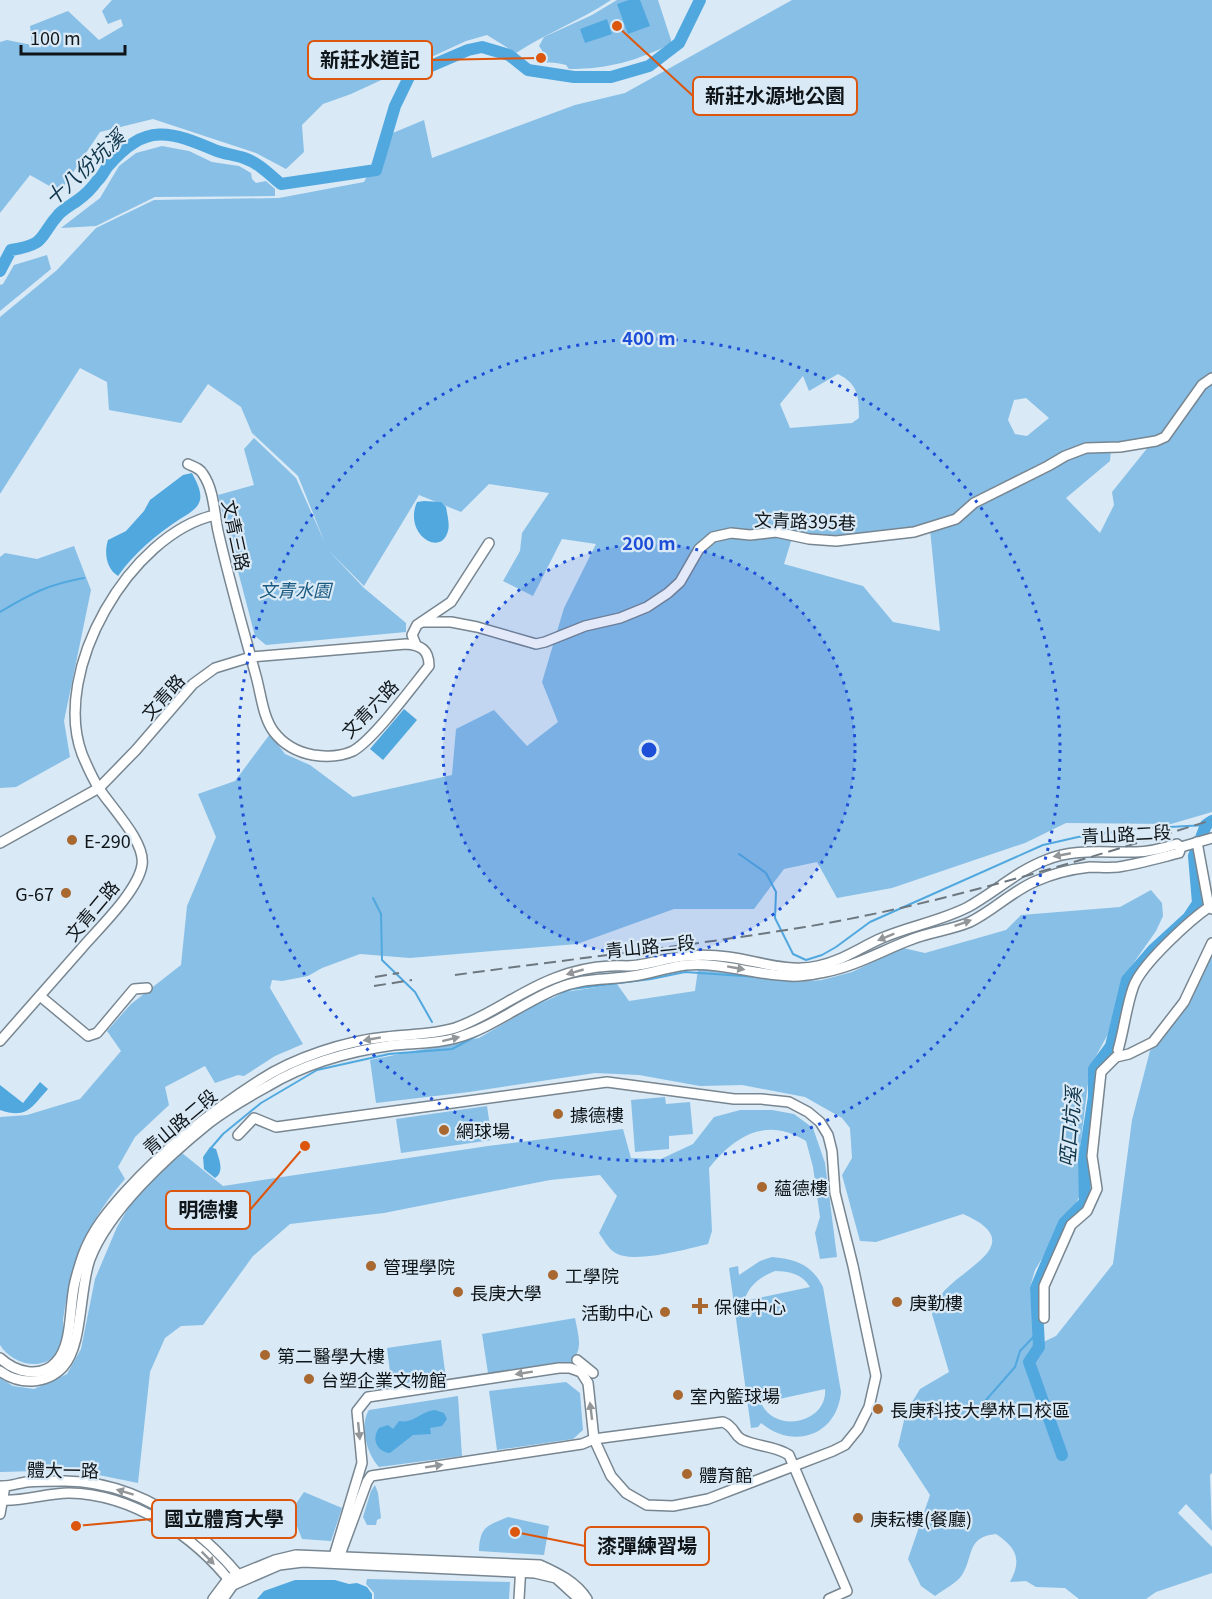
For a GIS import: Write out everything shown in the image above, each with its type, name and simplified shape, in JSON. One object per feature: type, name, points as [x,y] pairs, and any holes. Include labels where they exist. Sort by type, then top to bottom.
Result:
[{"type":"street","name":"文青路395巷","points":[[422,622],[451,622],[536,644],[585,626],[620,618],[647,607],[680,582],[699,549],[713,537],[731,533],[750,535],[776,532],[809,539],[836,541],[889,537],[939,525],[956,519],[974,503],[1065,456],[1086,448],[1120,447],[1156,441],[1165,437],[1202,385],[1212,378]]},
{"type":"street","name":"文青三路","points":[[188,464],[200,470],[210,487],[226,568],[250,657]]},
{"type":"street","name":"文青二路","points":[[0,1041],[135,885],[143,862],[134,837],[99,788],[82,753],[74,722],[78,681],[97,623],[126,577],[156,547],[192,522],[215,515]]},
{"type":"street","points":[[416,645],[412,635],[417,626],[451,602],[489,543]]},
{"type":"street","name":"文青六路","points":[[250,657],[273,731],[293,748],[304,753],[330,757],[352,751],[363,744],[429,666],[429,656],[425,650],[416,645]]},
{"type":"street","name":"文青路","points":[[0,843],[99,788],[136,750],[193,684],[215,668],[250,657],[416,645]]},
{"type":"street","points":[[1181,847],[1212,838]]},
{"type":"street","points":[[1118,1050],[1133,987],[1139,975],[1156,953],[1211,907],[1197,843]]},
{"type":"street","name":"青山路二段","points":[[0,1358],[13,1368],[26,1372],[37,1372],[49,1368],[59,1360],[68,1338],[74,1282],[85,1251],[98,1225],[175,1141],[208,1115],[264,1077],[288,1064],[313,1054],[365,1040],[386,1036],[428,1034],[457,1027],[472,1022],[532,988],[579,970],[614,965],[633,966],[682,956],[728,957],[788,968],[816,967],[845,957],[882,938],[965,908],[1029,867],[1050,858],[1096,850],[1139,852],[1177,844],[1181,847],[1179,853],[1114,868],[1075,869],[1033,882],[969,922],[911,939],[849,967],[794,977],[705,964],[663,968],[639,975],[585,979],[538,997],[462,1036],[433,1043],[400,1044],[371,1049],[318,1062],[294,1071],[210,1122],[156,1170],[121,1209],[103,1234],[90,1260],[82,1294],[76,1341],[73,1352],[60,1370],[42,1380],[28,1381],[9,1377],[0,1371]]},
{"type":"street","points":[[1044,1318],[1044,1286],[1071,1225],[1087,1211],[1097,1189],[1092,1156],[1101,1072],[1116,1057],[1129,1054],[1153,1042],[1184,1002],[1212,943]]},
{"type":"street","points":[[40,996],[88,1036],[97,1033],[134,988],[147,988]]},
{"type":"street","points":[[237,1135],[254,1118],[276,1127],[607,1082],[734,1100],[761,1099],[789,1102],[808,1112],[820,1122],[828,1135],[832,1151],[835,1193],[876,1376],[869,1407],[858,1429],[845,1445],[708,1499],[674,1506],[647,1505],[626,1493],[611,1476],[594,1439],[588,1383],[581,1372],[570,1368],[368,1397],[357,1412],[362,1463],[337,1556]]},
{"type":"street","points":[[577,1360],[593,1373]]},
{"type":"street","points":[[337,1556],[371,1476],[582,1444],[594,1439],[723,1422],[732,1426],[741,1439],[781,1450],[789,1455],[847,1591],[830,1599]]},
{"type":"street","name":"體大一路","points":[[3,1486],[27,1482],[67,1481],[106,1486],[135,1495],[172,1513],[188,1524],[241,1578]]},
{"type":"street","points":[[0,1514],[3,1486]]},
{"type":"street","name":"體大一路","points":[[2,1500],[69,1493],[131,1506],[167,1524],[200,1550],[231,1582]]},
{"type":"street","points":[[337,1556],[349,1549]]},
{"type":"street","points":[[213,1599],[231,1582],[275,1560],[296,1556],[337,1556],[521,1568],[556,1578],[579,1599]]},
{"type":"street","points":[[521,1568],[540,1565],[561,1574],[582,1591],[587,1599]]},
{"type":"street","points":[[519,1599],[521,1568]]},
{"type":"street","points":[[223,1599],[231,1582]]},
{"type":"green space","points":[[112,0],[611,0],[516,53],[487,35],[466,41],[351,94],[323,104],[302,125],[304,152],[286,169],[256,153],[153,119],[100,132],[60,192],[30,175],[0,213],[0,42],[7,40],[32,45],[30,26],[68,11],[99,40],[123,26],[121,19],[108,24],[102,11]]},
{"type":"green space","points":[[617,0],[658,0],[671,44],[646,55],[609,66],[569,69],[566,65],[556,63],[540,64],[539,56],[542,50],[539,46],[544,37],[592,15]]},
{"type":"green space","name":"文青水園","points":[[792,0],[1212,0],[1212,812],[1171,824],[1066,823],[1025,843],[892,888],[837,898],[817,862],[784,869],[754,909],[674,909],[577,944],[410,958],[360,954],[322,968],[308,976],[282,981],[272,980],[270,988],[303,1044],[275,1056],[244,1076],[238,1075],[215,1083],[205,1066],[165,1087],[169,1105],[135,1137],[118,1167],[125,1179],[108,1200],[82,1246],[66,1302],[62,1344],[55,1355],[42,1363],[18,1361],[0,1345],[0,1117],[27,1115],[80,1099],[121,1051],[107,1031],[131,1004],[181,965],[187,906],[216,837],[198,794],[235,781],[270,734],[285,754],[310,765],[353,797],[452,775],[456,729],[494,710],[527,746],[558,722],[542,682],[564,608],[596,544],[562,539],[533,596],[503,581],[520,551],[522,533],[549,493],[489,484],[461,512],[419,495],[364,586],[328,550],[364,588],[406,623],[406,632],[266,645],[255,636],[218,495],[254,485],[244,449],[254,438],[296,478],[325,543],[298,476],[252,433],[241,407],[208,384],[181,423],[109,410],[107,382],[80,368],[0,494],[0,317],[57,270],[96,228],[154,200],[279,198],[364,182],[388,135],[424,120],[432,158],[575,105],[625,93]],"holes":[[[838,374],[850,382],[856,392],[859,418],[852,423],[790,428],[780,404],[803,376],[809,391]],[[1026,398],[1049,418],[1027,436],[1015,434],[1008,420],[1014,400]],[[1149,446],[1112,492],[1114,505],[1100,533],[1066,498],[1110,461],[1111,450]],[[930,529],[940,631],[893,622],[863,586],[784,564],[792,538],[894,539]]]},
{"type":"green space","points":[[162,146],[189,151],[212,162],[239,166],[251,173],[256,183],[266,181],[275,189],[275,196],[155,197],[96,226],[61,228],[100,198],[119,166],[136,153]]},
{"type":"green space","points":[[47,255],[51,269],[0,311],[0,285],[3,284],[14,265]]},
{"type":"green space","points":[[74,546],[91,590],[64,721],[70,757],[16,787],[0,788],[0,557],[5,553],[37,559]]},
{"type":"green space","points":[[1151,890],[1162,903],[1163,916],[1156,931],[1123,978],[1108,1034],[1090,1067],[1080,1148],[1080,1196],[1035,1270],[1030,1287],[1035,1346],[1056,1336],[1113,1264],[1132,1120],[1150,1051],[1185,1003],[1212,951],[1212,1473],[1210,1475],[1212,1531],[1186,1504],[1178,1513],[1212,1547],[1212,1573],[1156,1592],[1146,1599],[1079,1599],[1065,1588],[1036,1587],[1026,1581],[1010,1582],[1016,1567],[1015,1555],[1009,1544],[996,1534],[986,1536],[975,1543],[962,1575],[950,1586],[935,1596],[921,1586],[908,1559],[930,1495],[898,1446],[906,1412],[920,1389],[949,1372],[932,1314],[939,1298],[987,1253],[992,1243],[991,1234],[982,1224],[963,1214],[876,1242],[860,1241],[842,1175],[852,1158],[850,1128],[842,1118],[805,1097],[742,1085],[700,1086],[639,1075],[595,1073],[376,1103],[370,1060],[479,1038],[531,1008],[565,992],[617,984],[629,1001],[695,991],[698,969],[796,982],[822,980],[852,972],[903,948],[925,953],[1006,930],[1021,915],[1120,907]]},
{"type":"green space","points":[[665,1097],[666,1104],[690,1102],[693,1134],[669,1136],[669,1149],[635,1152],[631,1100]]},
{"type":"green space","name":"網球場","points":[[487,1106],[492,1140],[401,1153],[396,1119]]},
{"type":"green space","points":[[740,1110],[772,1110],[794,1114],[813,1128],[825,1163],[837,1257],[820,1259],[815,1233],[820,1217],[813,1167],[806,1141],[778,1130],[752,1133],[741,1139],[709,1168],[712,1231],[708,1244],[674,1252],[633,1257],[622,1256],[610,1248],[599,1233],[617,1196],[600,1175],[550,1180],[384,1213],[290,1224],[253,1256],[203,1325],[181,1326],[165,1338],[150,1372],[138,1483],[74,1470],[0,1472],[0,1378],[13,1386],[34,1389],[67,1374],[81,1349],[95,1279],[117,1227],[133,1200],[182,1153],[223,1186],[488,1146],[623,1129],[631,1158],[661,1159],[693,1144],[714,1117]]},
{"type":"green space","points":[[772,1257],[789,1259],[802,1264],[814,1273],[823,1287],[841,1392],[838,1407],[831,1419],[812,1434],[799,1437],[786,1436],[761,1423],[758,1427],[751,1428],[729,1268],[738,1266],[739,1275],[760,1261]],"holes":[[[775,1271],[795,1274],[810,1287],[744,1301],[756,1282]],[[825,1389],[824,1400],[818,1410],[800,1420],[778,1419],[768,1413],[761,1403]]]},
{"type":"green space","points":[[575,1318],[579,1347],[571,1362],[488,1373],[482,1334]]},
{"type":"green space","points":[[441,1340],[446,1379],[404,1383],[390,1372],[387,1348]]},
{"type":"green space","points":[[566,1382],[580,1393],[583,1430],[573,1439],[497,1450],[489,1391]]},
{"type":"green space","points":[[458,1396],[462,1456],[379,1467],[371,1455],[366,1440],[365,1424],[369,1410]]},
{"type":"green space","points":[[375,1485],[381,1518],[377,1520],[376,1525],[367,1525],[363,1517]]},
{"type":"green space","points":[[304,1492],[342,1508],[331,1541],[302,1539],[291,1511]]},
{"type":"green space","points":[[508,1517],[549,1526],[544,1555],[479,1551],[481,1536],[486,1528]]},
{"type":"green space","points":[[367,1579],[510,1582],[509,1599],[374,1599],[374,1593],[366,1584]]},
{"type":"shaded area","points":[[629,0],[640,0],[650,26],[628,34],[617,4]]},
{"type":"shaded area","points":[[607,19],[612,34],[585,43],[580,29]]},
{"type":"shaded area","points":[[192,473],[200,493],[197,506],[146,544],[118,576],[111,569],[107,560],[108,540],[126,531],[144,511],[150,500],[183,475]]},
{"type":"shaded area","points":[[417,502],[441,502],[446,507],[448,531],[444,539],[438,542],[425,539],[415,524],[414,514]]},
{"type":"shaded area","points":[[404,709],[417,720],[383,760],[370,749]]},
{"type":"shaded area","points":[[40,1082],[48,1089],[28,1110],[16,1113],[0,1110],[0,1085],[23,1103]]},
{"type":"shaded area","points":[[210,1147],[216,1149],[220,1165],[220,1172],[215,1178],[204,1169],[203,1157]]},
{"type":"shaded area","points":[[435,1410],[444,1413],[447,1419],[442,1426],[430,1428],[431,1434],[413,1435],[390,1453],[379,1448],[376,1436],[379,1428],[388,1425],[393,1429],[399,1421],[409,1421]]},
{"type":"shaded area","points":[[295,1580],[335,1580],[349,1584],[357,1583],[367,1587],[372,1594],[372,1599],[257,1599],[264,1591]]},
{"type":"waterway","name":"十八份坑溪","points":[[0,271],[11,250],[37,242],[59,214],[81,198],[108,166],[134,142],[159,134],[172,135],[249,160],[281,184],[376,170],[395,106],[410,75],[468,50],[482,47],[509,55],[528,70],[574,77],[611,77],[649,66],[679,43],[700,0]]},
{"type":"waterway","points":[[0,612],[40,590],[84,578]]},
{"type":"waterway","name":"啞口坑溪","points":[[1062,1455],[1029,1362],[1039,1347],[1036,1288],[1064,1223],[1085,1202],[1084,1160],[1094,1097],[1094,1069],[1111,1046],[1127,980],[1153,950],[1188,918],[1198,903],[1194,856],[1206,825],[1212,821]]},
{"type":"waterway","points":[[739,854],[766,873],[776,892],[775,918],[793,954],[806,960],[836,947],[870,922],[1043,845],[1133,829],[1206,825]]},
{"type":"waterway","points":[[373,898],[381,914],[382,960],[415,992],[432,1022]]},
{"type":"waterway","points":[[211,1148],[223,1134],[261,1103],[317,1070],[389,1054],[452,1049],[554,995],[572,989],[651,979],[685,972],[758,977]]},
{"type":"waterway","points":[[979,1408],[1015,1367],[1020,1351],[1040,1330]]},
{"type":"railway","points":[[455,975],[718,940],[857,917],[959,894],[1212,820]]},
{"type":"railway","points":[[375,977],[399,973]]},
{"type":"railway","points":[[374,986],[412,980]]},
{"type":"place","name":"新莊水源地公園","points":[[617,26]]},
{"type":"place","name":"新莊水道記","points":[[541,58]]},
{"type":"place","name":"E-290","points":[[72,840]]},
{"type":"place","name":"G-67","points":[[66,893]]},
{"type":"place","name":"據德樓","points":[[558,1114]]},
{"type":"place","name":"網球場","points":[[444,1130]]},
{"type":"place","name":"明德樓","points":[[305,1146]]},
{"type":"place","name":"蘊德樓","points":[[762,1187]]},
{"type":"place","name":"管理學院","points":[[371,1266]]},
{"type":"place","name":"工學院","points":[[553,1275]]},
{"type":"place","name":"長庚大學","points":[[458,1292]]},
{"type":"place","name":"庚勤樓","points":[[897,1302]]},
{"type":"place","name":"保健中心","points":[[700,1306]]},
{"type":"place","name":"活動中心","points":[[665,1312]]},
{"type":"place","name":"第二醫學大樓","points":[[265,1355]]},
{"type":"place","name":"台塑企業文物館","points":[[309,1379]]},
{"type":"place","name":"室內籃球場","points":[[678,1395]]},
{"type":"place","name":"長庚科技大學林口校區","points":[[878,1409]]},
{"type":"place","name":"體育館","points":[[687,1474]]},
{"type":"place","name":"庚耘樓(餐廳)","points":[[858,1518]]},
{"type":"place","name":"國立體育大學","points":[[76,1526]]},
{"type":"place","name":"漆彈練習場","points":[[515,1532]]}]
